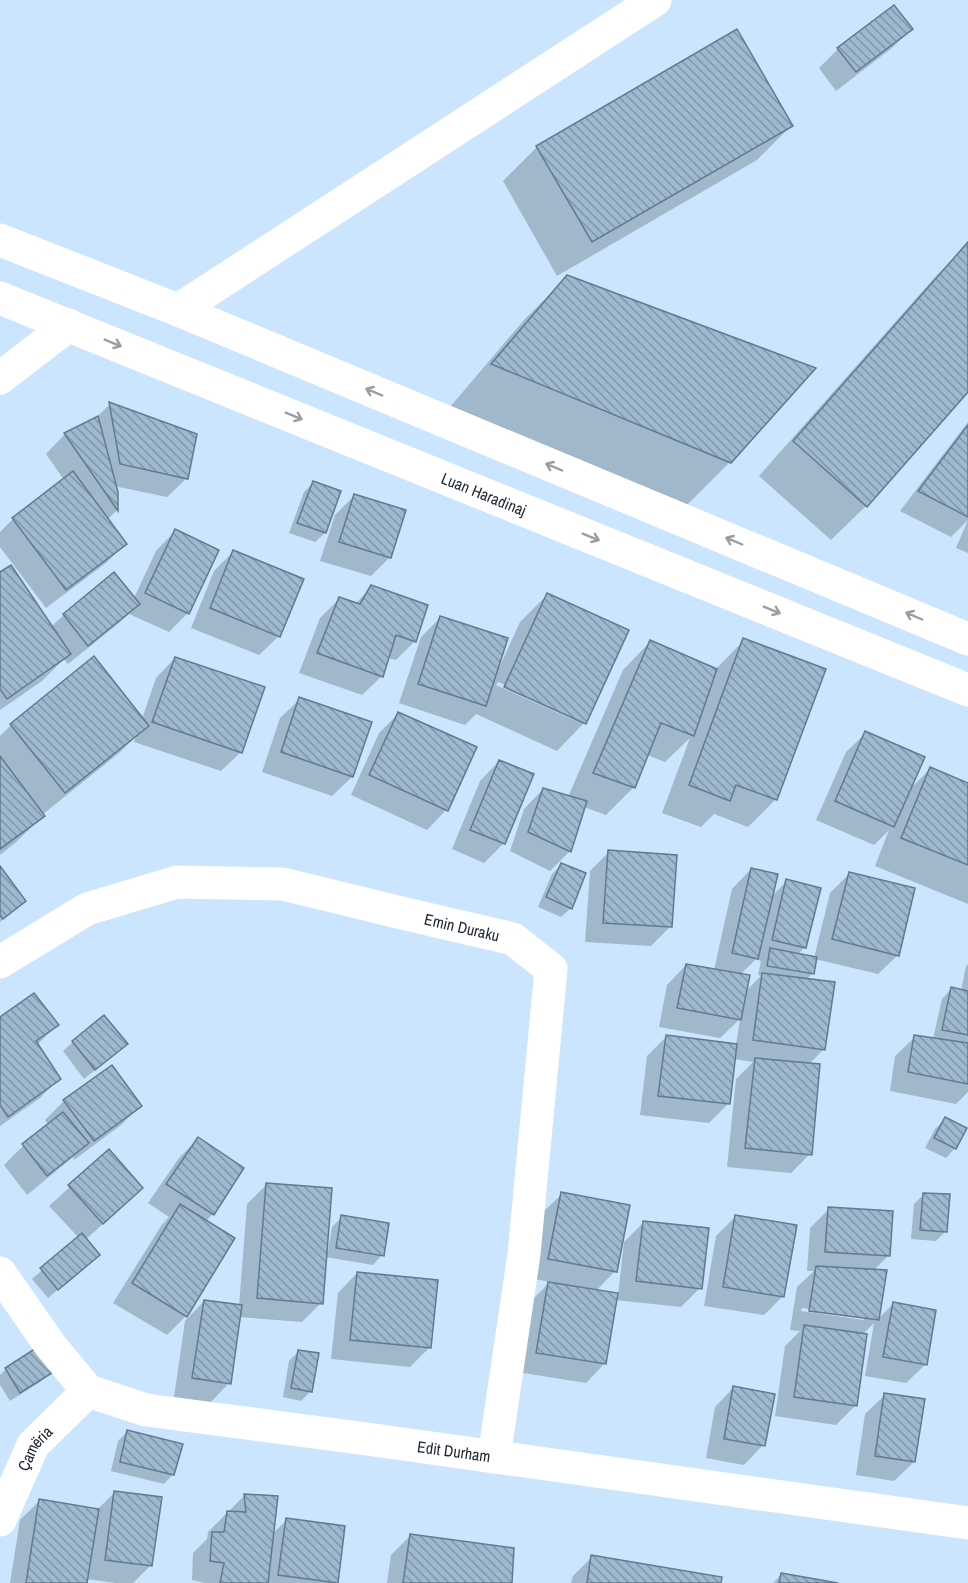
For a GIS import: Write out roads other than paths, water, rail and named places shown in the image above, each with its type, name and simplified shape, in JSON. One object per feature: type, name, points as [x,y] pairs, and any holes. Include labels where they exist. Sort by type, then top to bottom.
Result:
[{"type":"street","points":[[178,310],[655,0]]},
{"type":"street","points":[[0,240],[178,310],[968,639]]},
{"type":"street","name":"Luan Haradinaj","points":[[0,298],[968,690]]},
{"type":"street","points":[[0,378],[69,325]]},
{"type":"street","name":"Emin Duraku","points":[[0,962],[87,909],[177,882],[283,884],[513,939],[551,969],[524,1254],[494,1457]]},
{"type":"street","points":[[0,1273],[87,1392]]},
{"type":"street","name":"Edit Durham","points":[[87,1392],[146,1410],[968,1523]]},
{"type":"street","name":"Çamëria","points":[[0,1520],[33,1445],[87,1392]]}]
